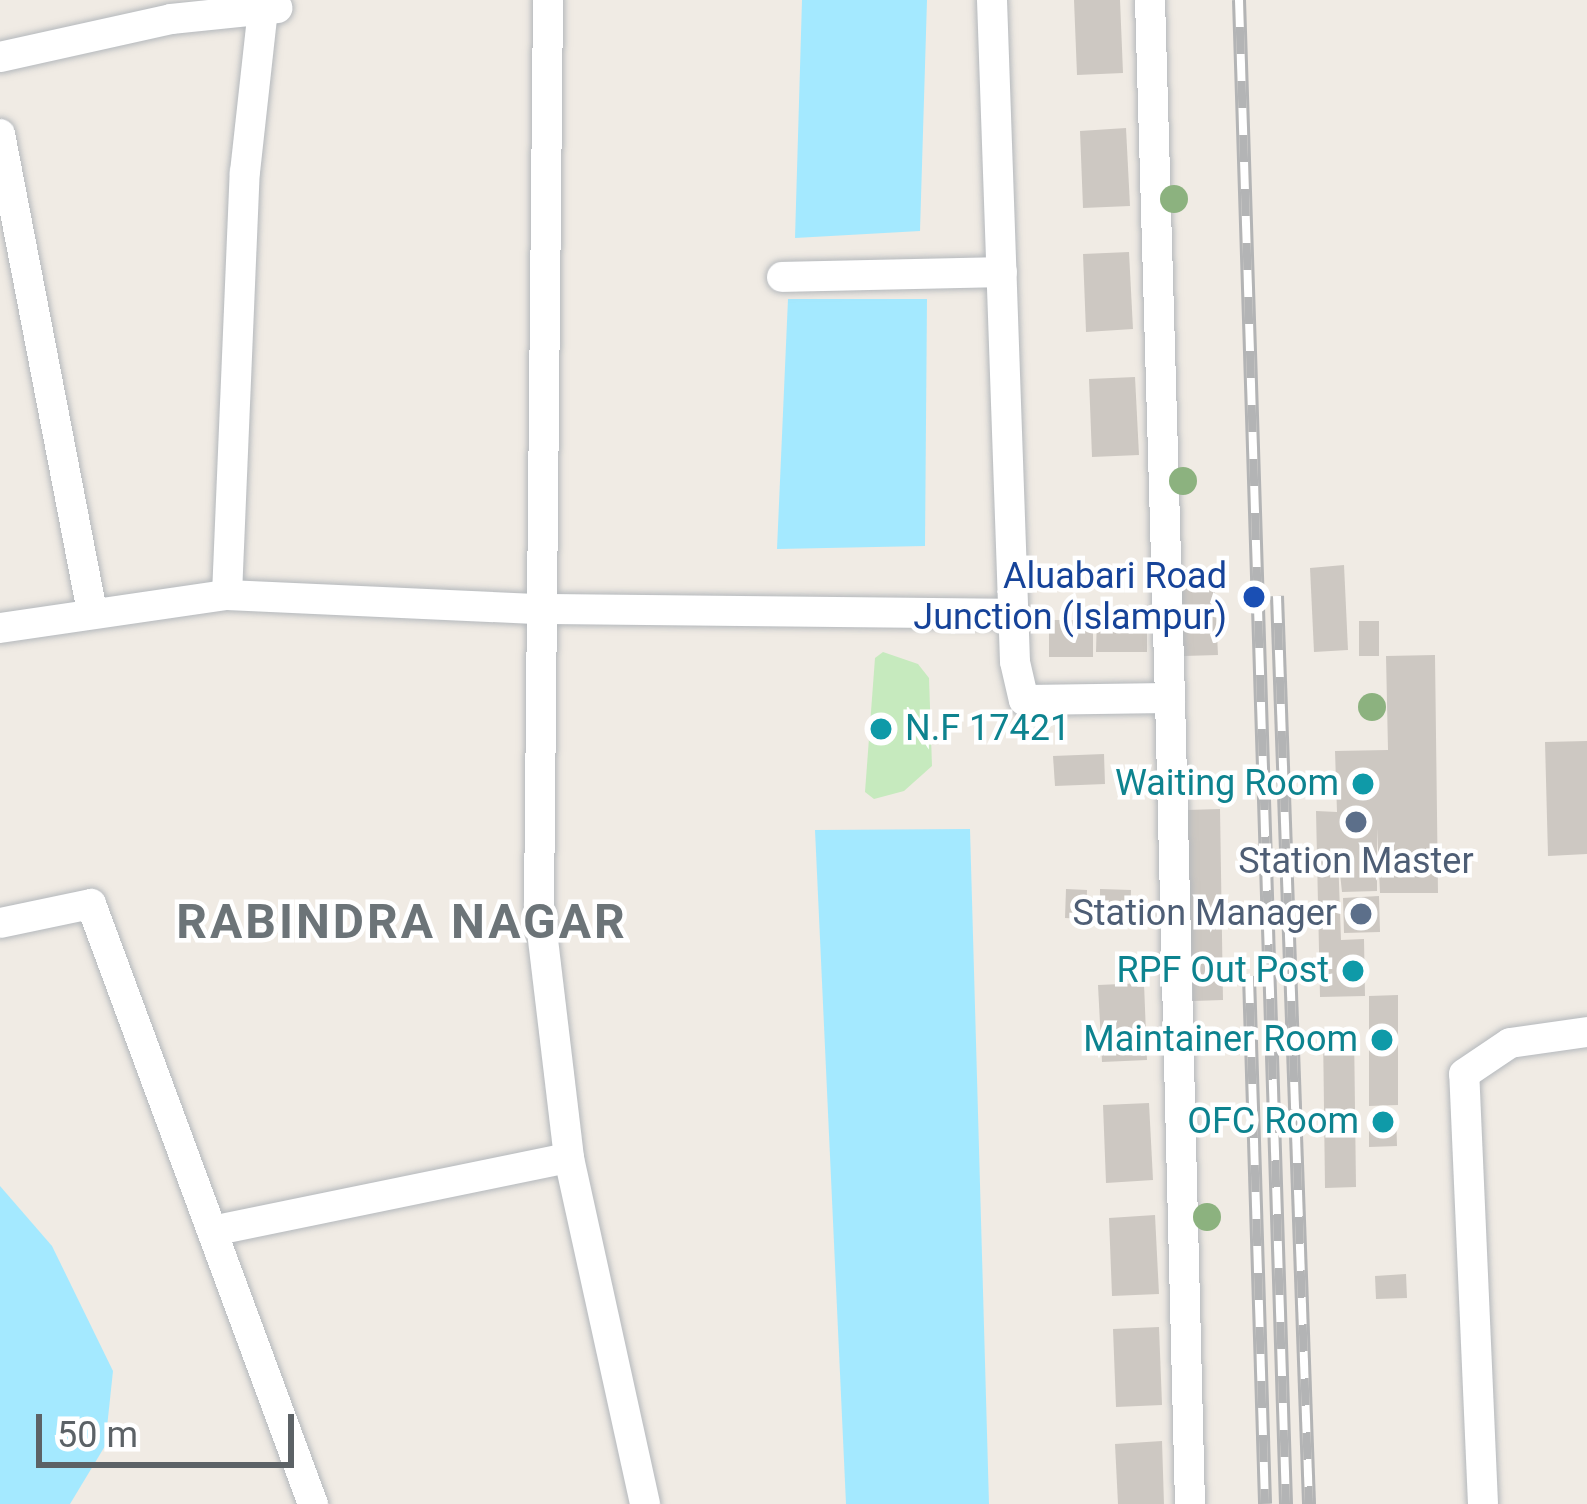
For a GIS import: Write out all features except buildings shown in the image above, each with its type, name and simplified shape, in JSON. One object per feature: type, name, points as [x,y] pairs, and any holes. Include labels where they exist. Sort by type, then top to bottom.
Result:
[{"type":"street","points":[[548,0],[539,907],[569,1158],[645,1504]]},
{"type":"street","points":[[992,0],[1013,614],[1024,700],[1170,698]]},
{"type":"street","points":[[1150,0],[1190,1504]]},
{"type":"street","points":[[0,57],[270,3],[245,172],[227,595]]},
{"type":"street","points":[[0,134],[91,608]]},
{"type":"street","points":[[782,277],[1002,272]]},
{"type":"street","points":[[0,628],[91,608],[227,595],[541,609],[1013,614]]},
{"type":"street","points":[[0,923],[92,904],[218,1230],[313,1504]]},
{"type":"street","points":[[1484,1504],[1464,1074],[1510,1043],[1587,1032]]},
{"type":"street","points":[[218,1230],[569,1158]]},
{"type":"green space","points":[[883,652],[918,664],[929,678],[932,766],[904,791],[874,799],[865,792],[875,658]]},
{"type":"water","points":[[802,0],[927,0],[920,231],[795,238]]},
{"type":"water","points":[[788,299],[927,299],[925,546],[777,549]]},
{"type":"water","points":[[970,829],[989,1504],[846,1504],[815,830]]},
{"type":"water","points":[[0,1186],[52,1246],[113,1371],[105,1446],[70,1504],[0,1504]]},
{"type":"railway","points":[[1239,0],[1286,1504]]},
{"type":"railway","points":[[1277,596],[1309,1504]]},
{"type":"railway","points":[[1249,976],[1265,1504]]},
{"type":"place","name":"Aluabari Road Junction (Islampur)","points":[[1254,597]]},
{"type":"place","name":"N.F 17421","points":[[881,729]]},
{"type":"place","name":"Waiting Room","points":[[1363,784]]},
{"type":"place","name":"Station Master","points":[[1356,822]]},
{"type":"place","name":"Station Manager","points":[[1361,914]]},
{"type":"place","name":"RPF Out Post","points":[[1353,971]]},
{"type":"place","name":"Maintainer Room","points":[[1382,1040]]},
{"type":"place","name":"OFC Room","points":[[1383,1122]]},
{"type":"district","name":"RABINDRA NAGAR","points":[[402,922]]}]
